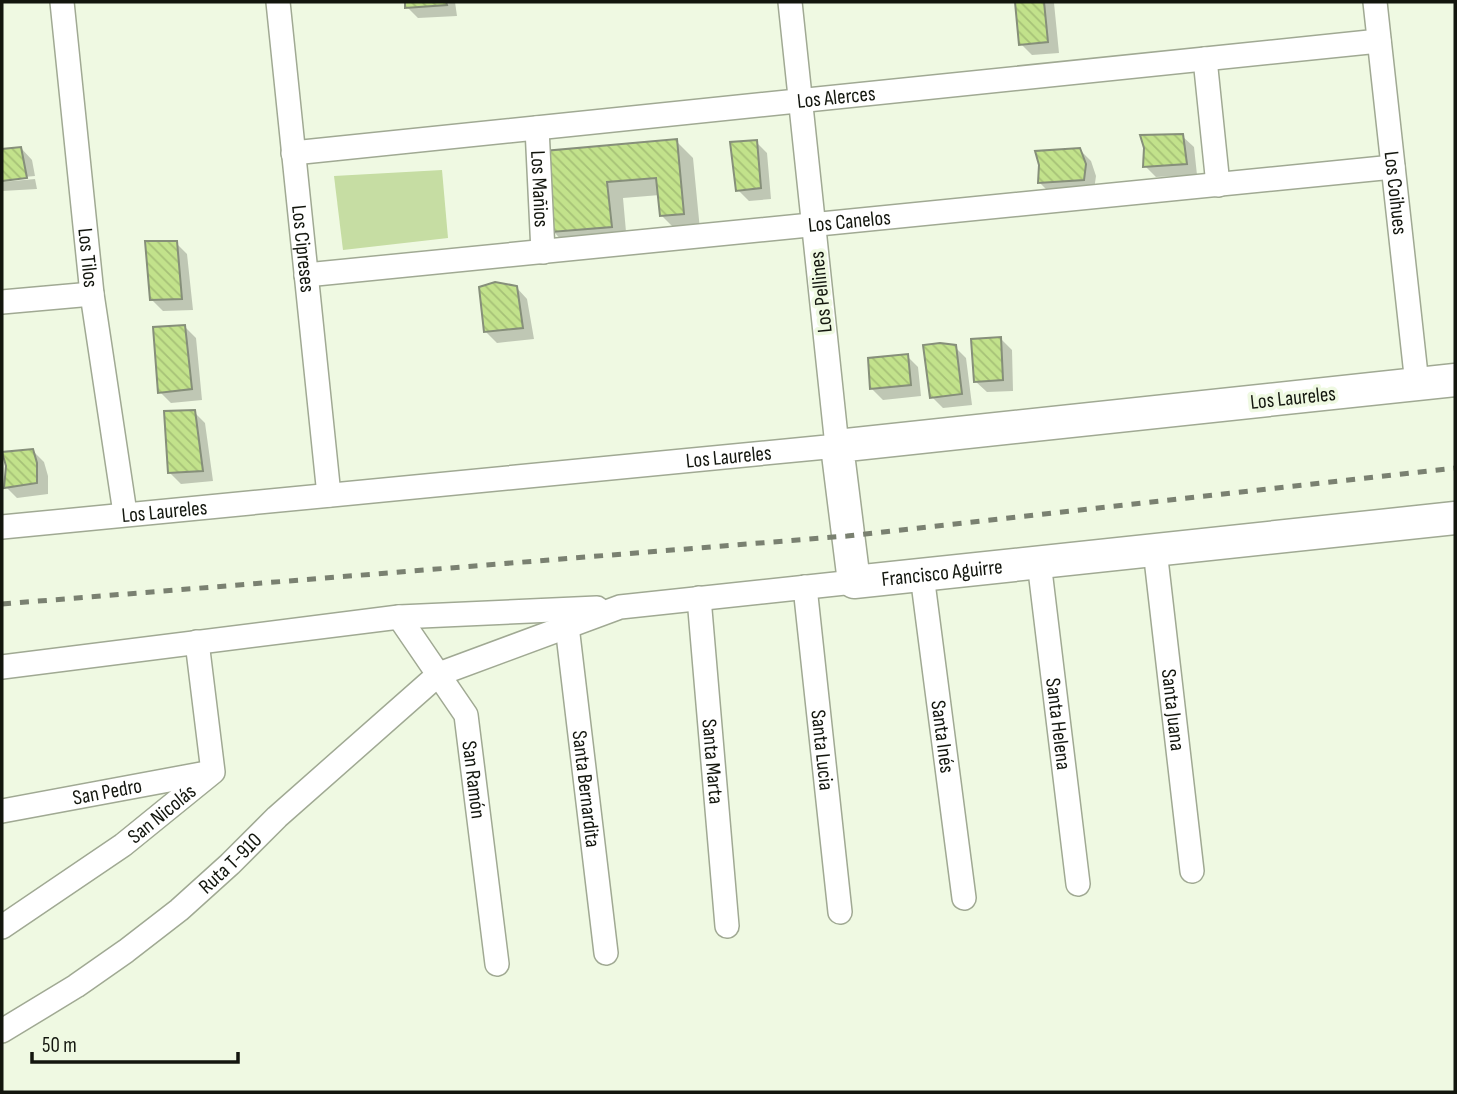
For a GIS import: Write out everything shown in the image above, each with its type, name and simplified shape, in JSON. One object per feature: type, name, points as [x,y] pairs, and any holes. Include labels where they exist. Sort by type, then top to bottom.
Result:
[{"type":"street","name":"Los Tilos","points":[[62,2],[92,294],[125,513]]},
{"type":"street","name":"Los Cipreses","points":[[278,2],[329,495]]},
{"type":"street","name":"Los Pellines","points":[[790,2],[854,582]]},
{"type":"street","name":"Los Coihues","points":[[1375,2],[1417,384]]},
{"type":"street","name":"Los Alerces","points":[[293,153],[1379,41]]},
{"type":"street","points":[[1205,59],[1218,185]]},
{"type":"street","name":"Los Mañios","points":[[537,128],[543,252]]},
{"type":"street","name":"Los Canelos","points":[[306,275],[1393,167]]},
{"type":"street","points":[[2,302],[92,294]]},
{"type":"street","name":"Los Laureles","points":[[2,527],[837,446],[1455,380]]},
{"type":"street","name":"Francisco Aguirre","points":[[439,674],[620,607],[1455,518]]},
{"type":"street","name":"Santa Juana","points":[[1155,550],[1192,871]]},
{"type":"street","name":"Santa Helena","points":[[1038,562],[1078,884]]},
{"type":"street","name":"Santa Inés","points":[[922,575],[964,898]]},
{"type":"street","name":"Santa Lucia","points":[[805,587],[840,912]]},
{"type":"street","name":"Santa Marta","points":[[699,598],[727,926]]},
{"type":"street","points":[[2,667],[398,617],[620,607]]},
{"type":"street","name":"San Ramón","points":[[398,617],[466,715],[498,964]]},
{"type":"street","name":"Santa Bernardita","points":[[567,626],[607,953]]},
{"type":"street","name":"San Nicolás","points":[[2,927],[123,845],[213,772],[197,642]]},
{"type":"street","name":"Ruta T-910","points":[[2,1031],[76,986],[179,909],[277,817],[439,674]]},
{"type":"street","name":"San Pedro","points":[[2,811],[213,772]]},
{"type":"green space","points":[[442,170],[448,238],[343,250],[334,176]]},
{"type":"building","points":[[405,2],[446,2],[447,5],[405,8]]},
{"type":"building","points":[[1015,2],[1044,2],[1048,42],[1019,45]]},
{"type":"building","points":[[1183,134],[1187,164],[1143,167],[1144,148],[1140,135]]},
{"type":"building","points":[[677,139],[684,214],[660,216],[656,178],[607,182],[612,227],[551,232],[544,151]]},
{"type":"building","points":[[757,140],[761,188],[736,191],[730,142]]},
{"type":"building","points":[[21,147],[27,178],[2,181],[2,149]]},
{"type":"building","points":[[1080,148],[1086,164],[1084,180],[1038,183],[1039,165],[1035,151]]},
{"type":"building","points":[[145,241],[177,241],[182,299],[150,300]]},
{"type":"building","points":[[495,282],[517,286],[523,328],[484,332],[479,287]]},
{"type":"building","points":[[185,325],[192,389],[158,393],[153,327]]},
{"type":"building","points":[[1001,337],[1003,380],[974,382],[971,339]]},
{"type":"building","points":[[923,345],[956,345],[962,394],[930,398]]},
{"type":"building","points":[[908,354],[911,385],[870,389],[868,358]]},
{"type":"building","points":[[195,410],[203,471],[168,473],[164,411]]},
{"type":"building","points":[[33,449],[37,463],[37,483],[4,488],[6,466],[2,452]]},
{"type":"railway","points":[[2,604],[847,536],[1455,468]]}]
